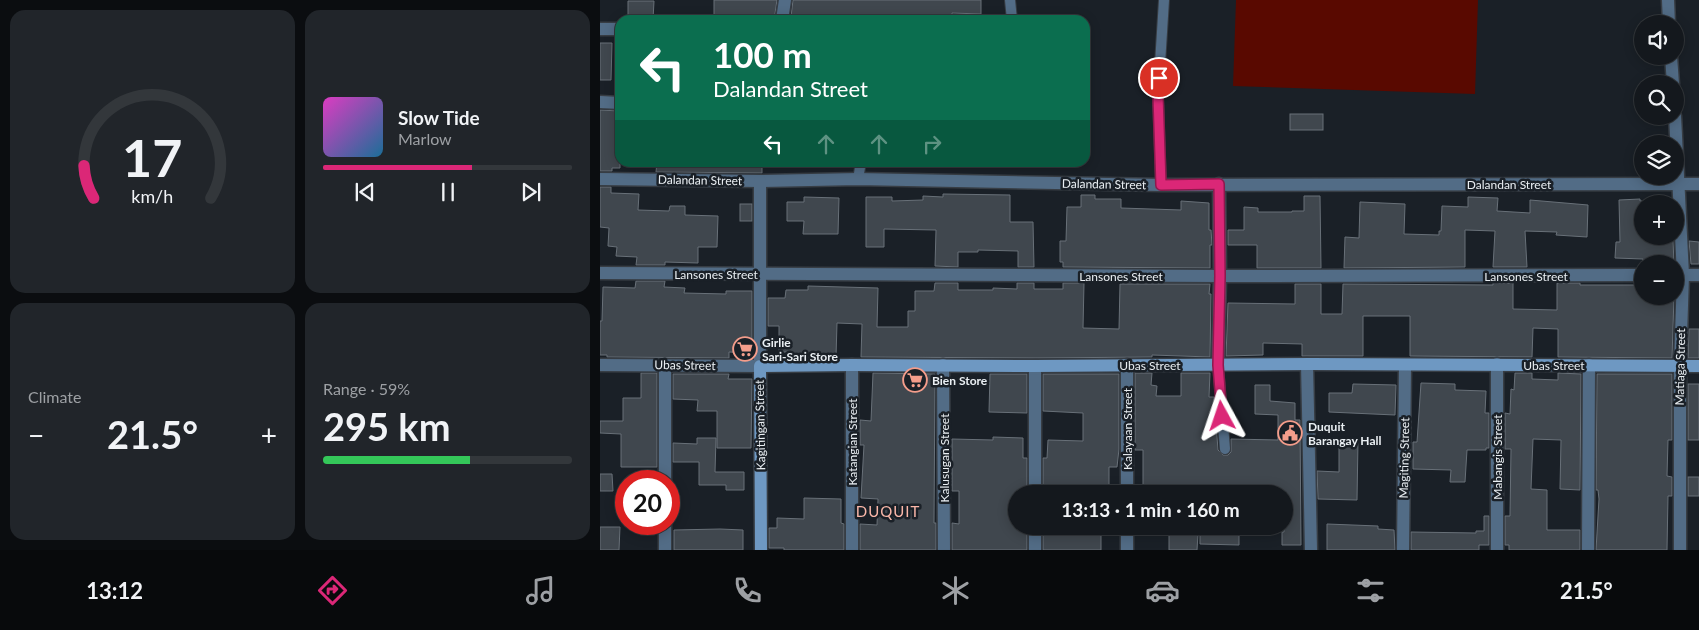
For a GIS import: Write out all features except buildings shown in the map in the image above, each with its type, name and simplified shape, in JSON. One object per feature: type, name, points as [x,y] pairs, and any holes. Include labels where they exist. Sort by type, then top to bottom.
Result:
[{"type":"street","points":[[783,15],[785,0]]},
{"type":"street","points":[[1668,0],[1669,15]]},
{"type":"street","points":[[600,29],[615,29]]},
{"type":"street","points":[[600,102],[615,103]]},
{"type":"street","name":"Dalandan Street","points":[[600,179],[858,179],[1161,185],[1634,184]]},
{"type":"street","name":"Kagitingan Street","points":[[760,180],[761,550]]},
{"type":"street","points":[[1218,365],[1220,276],[1219,184]]},
{"type":"street","name":"Dalandan Street","points":[[1684,184],[1699,184]]},
{"type":"street","name":"Matiaga Street","points":[[1678,185],[1679,255]]},
{"type":"street","name":"Lansones Street","points":[[600,273],[1220,276],[1634,275]]},
{"type":"street","points":[[1684,275],[1699,276]]},
{"type":"street","name":"Matiaga Street","points":[[1679,305],[1680,550]]},
{"type":"street","points":[[1307,364],[1310,550]]},
{"type":"street","name":"Ubas Street","points":[[600,365],[1035,366],[1307,364],[1406,366],[1589,364],[1699,366]]},
{"type":"street","name":"Mabangis Street","points":[[1497,364],[1497,550]]},
{"type":"street","points":[[1588,550],[1589,364]]},
{"type":"street","points":[[665,365],[665,470]]},
{"type":"street","name":"Katangian Street","points":[[852,365],[852,550]]},
{"type":"street","name":"Kalusugan Street","points":[[944,365],[944,550]]},
{"type":"street","name":"Kalayaan Street","points":[[1127,365],[1127,485]]},
{"type":"street","points":[[1035,366],[1035,485]]},
{"type":"street","name":"Magiting Street","points":[[1403,550],[1406,366]]},
{"type":"street","points":[[664,550],[665,535]]},
{"type":"street","points":[[1035,535],[1035,550]]},
{"type":"street","points":[[1127,535],[1127,550]]},
{"type":"lane","points":[[1010,0],[1012,15]]},
{"type":"lane","points":[[1161,185],[1158,96],[1164,0]]},
{"type":"lane","points":[[858,179],[860,167]]},
{"type":"lane","points":[[1218,365],[1225,449]]},
{"type":"shaded area","points":[[1236,0],[1478,0],[1475,94],[1233,86]]},
{"type":"place","name":"Girlie Sari-Sari Store","points":[[745,349]]},
{"type":"place","name":"Bien Store","points":[[915,380]]},
{"type":"place","name":"Duquit Barangay Hall","points":[[1290,433]]},
{"type":"district","name":"DUQUIT","points":[[888,511]]},
{"type":"route","points":[[1159,78],[1161,185],[1219,184],[1220,276],[1218,365],[1222,416]]}]
